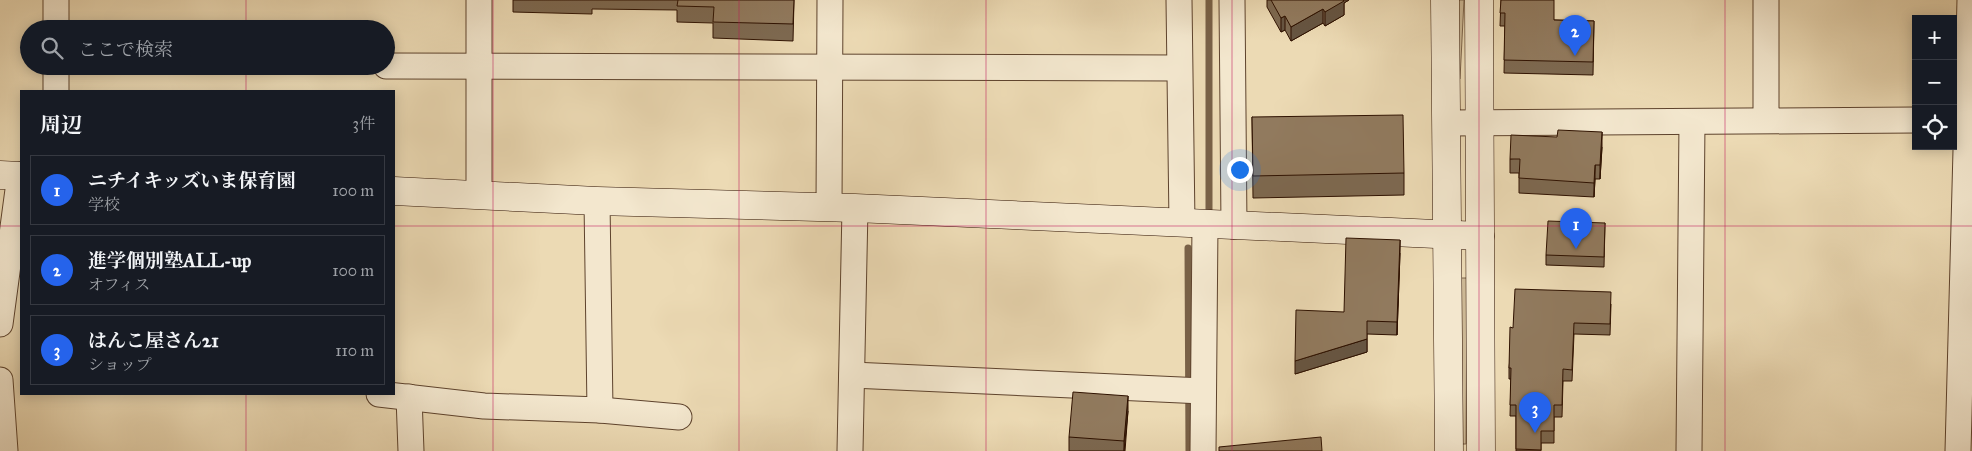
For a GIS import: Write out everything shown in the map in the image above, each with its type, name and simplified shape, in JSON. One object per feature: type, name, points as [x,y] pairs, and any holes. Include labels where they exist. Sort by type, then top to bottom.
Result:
[{"type":"street","points":[[56,0],[56,20]]},
{"type":"street","points":[[479,0],[480,194]]},
{"type":"street","points":[[830,0],[829,67],[842,208],[852,375],[850,451]]},
{"type":"street","points":[[1179,0],[1179,68],[1193,224],[1193,391],[1203,451]]},
{"type":"street","points":[[1232,0],[1234,226]]},
{"type":"street","points":[[1445,0],[1449,451]]},
{"type":"street","points":[[1479,0],[1481,451]]},
{"type":"street","points":[[1766,0],[1766,120]]},
{"type":"street","points":[[1958,451],[1960,120],[1970,0]]},
{"type":"street","points":[[395,66],[1179,68]]},
{"type":"street","points":[[56,75],[56,90]]},
{"type":"street","points":[[1446,123],[1912,120]]},
{"type":"street","points":[[1689,451],[1692,122]]},
{"type":"street","points":[[8,318],[14,175]]},
{"type":"street","points":[[395,191],[597,201],[842,208],[1480,236]]},
{"type":"street","points":[[597,201],[600,410]]},
{"type":"street","points":[[852,375],[1193,391]]},
{"type":"street","points":[[0,380],[5,451]]},
{"type":"street","points":[[387,395],[484,406],[600,410],[679,417]]},
{"type":"street","points":[[409,398],[411,451]]},
{"type":"shaded area","points":[[1458,0],[1464,0],[1460,79],[1458,79]]},
{"type":"shaded area","points":[[1459,278],[1467,278],[1466,444],[1459,444]]},
{"type":"building","points":[[678,0],[794,0],[793,24],[713,22],[714,7],[677,6]]},
{"type":"building","points":[[1271,0],[1344,1],[1325,12],[1323,9],[1291,27],[1285,16],[1281,18]]},
{"type":"building","points":[[1501,0],[1554,0],[1554,20],[1594,21],[1593,62],[1504,60],[1505,13],[1500,13]]},
{"type":"building","points":[[1403,115],[1404,173],[1253,176],[1252,117]]},
{"type":"building","points":[[1558,130],[1602,132],[1600,165],[1595,165],[1594,183],[1519,178],[1520,159],[1510,159],[1511,135],[1557,137]]},
{"type":"building","points":[[1548,221],[1605,223],[1604,257],[1546,255]]},
{"type":"building","points":[[1346,238],[1400,240],[1397,322],[1367,321],[1367,339],[1295,361],[1296,310],[1344,312]]},
{"type":"building","points":[[1515,289],[1611,292],[1610,324],[1574,323],[1572,370],[1563,369],[1562,405],[1554,405],[1554,431],[1541,431],[1541,450],[1516,449],[1516,405],[1510,405],[1511,368],[1509,368],[1510,327],[1513,328]]},
{"type":"building","points":[[1073,392],[1128,396],[1124,441],[1069,437]]},
{"type":"building","points":[[1321,437],[1322,451],[1219,451],[1219,447]]},
{"type":"waterway","points":[[1209,0],[1209,209]]},
{"type":"waterway","points":[[1188,248],[1189,451]]},
{"type":"place","name":"進学個別塾ALL-up","points":[[1575,56]]},
{"type":"place","name":"ニチイキッズいま保育園","points":[[1576,249]]},
{"type":"place","name":"はんこ屋さん21","points":[[1535,433]]}]
